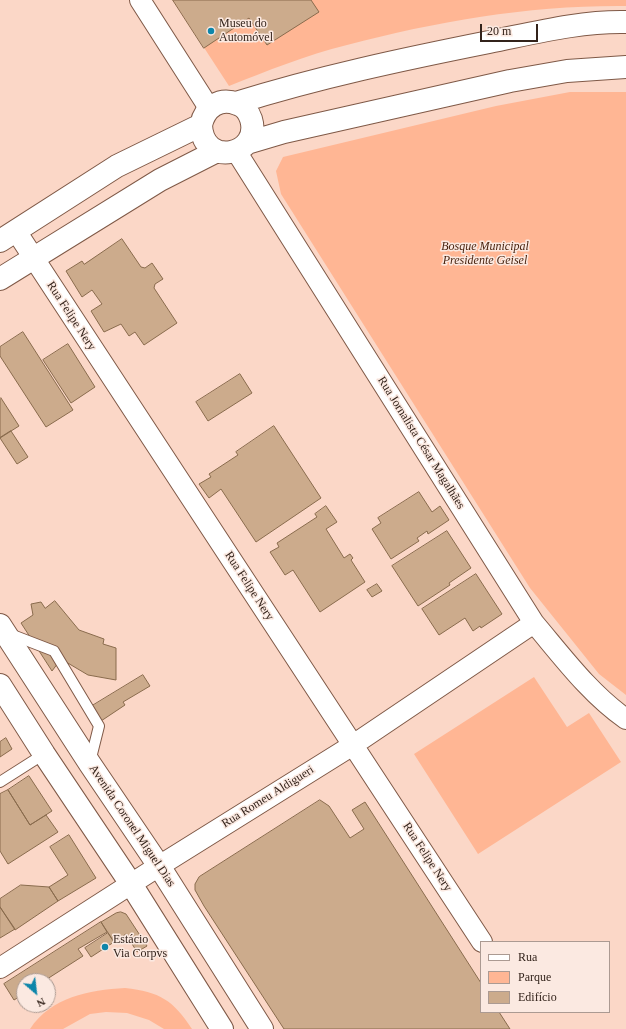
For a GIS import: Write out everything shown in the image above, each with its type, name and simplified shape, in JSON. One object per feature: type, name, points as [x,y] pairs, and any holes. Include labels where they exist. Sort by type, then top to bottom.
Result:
[{"type":"main road","points":[[8,236],[117,166],[205,116],[222,102],[236,103],[292,86],[434,53],[575,25],[626,22]]},
{"type":"main road","points":[[0,279],[160,180],[234,148],[284,132],[510,81],[567,71],[626,68]]},
{"type":"main road","points":[[205,116],[204,140],[210,147],[234,148],[252,130],[251,118],[246,110],[236,103]]},
{"type":"main road","name":"Avenida Coronel Miguel Dias","points":[[2,628],[90,764],[159,866],[262,1029]]},
{"type":"main road","points":[[0,680],[26,664]]},
{"type":"main road","points":[[0,684],[44,754],[131,884],[222,1029]]},
{"type":"street","points":[[140,0],[205,116]]},
{"type":"street","name":"Rua Jornalista César Magalhães","points":[[234,148],[534,622],[577,673],[613,710],[626,719]]},
{"type":"street","name":"Rua Felipe Nery","points":[[8,236],[33,258],[481,941]]},
{"type":"street","name":"Rua Romeu Aldigueri","points":[[0,968],[353,744],[534,622]]},
{"type":"lane","points":[[2,628],[54,651],[99,726],[90,764]]},
{"type":"lane","points":[[0,782],[44,754]]},
{"type":"green space","points":[[173,0],[626,0],[626,6],[556,8],[485,16],[450,22],[381,36],[332,49],[229,86]]},
{"type":"green space","name":"Bosque Municipal Presidente Geisel","points":[[570,92],[626,92],[626,695],[599,674],[530,588],[281,194],[276,171],[283,157],[496,106]]},
{"type":"green space","points":[[534,677],[567,727],[589,713],[621,762],[478,854],[414,754]]},
{"type":"green space","points":[[125,988],[157,995],[172,1004],[192,1029],[164,1029],[149,1020],[127,1013],[106,1012],[90,1014],[63,1029],[30,1029],[45,1013],[56,1013],[56,1005],[60,1002],[85,993]]},
{"type":"building","name":"Museu do Automóvel","points":[[173,0],[311,0],[319,12],[267,45],[249,18],[204,48]]},
{"type":"building","points":[[122,239],[141,267],[145,268],[152,263],[163,279],[155,284],[154,288],[177,323],[144,345],[135,332],[129,336],[121,324],[104,332],[91,311],[102,304],[92,290],[82,297],[66,271],[82,261],[84,264]]},
{"type":"building","points":[[23,332],[73,410],[46,427],[0,356],[0,347]]},
{"type":"building","points":[[68,344],[95,387],[71,403],[43,360]]},
{"type":"building","points":[[240,374],[252,393],[208,421],[196,402]]},
{"type":"building","points":[[1,398],[19,426],[0,438],[0,399]]},
{"type":"building","points":[[274,426],[321,498],[256,542],[221,489],[209,498],[199,484],[211,477],[209,474],[238,455],[236,452]]},
{"type":"building","points":[[11,431],[28,457],[17,464],[0,438]]},
{"type":"building","points":[[419,492],[432,512],[440,506],[449,520],[428,534],[427,531],[417,538],[419,541],[391,559],[372,529],[381,523],[378,518]]},
{"type":"building","points":[[326,506],[337,522],[326,529],[344,558],[350,554],[353,558],[351,560],[365,582],[320,612],[293,570],[285,575],[270,552],[279,547],[277,543],[317,517],[315,514]]},
{"type":"building","points":[[447,531],[471,568],[449,583],[450,585],[418,606],[392,566]]},
{"type":"building","points":[[476,574],[502,614],[481,628],[480,626],[473,631],[465,618],[439,635],[422,609]]},
{"type":"building","points":[[377,584],[382,591],[372,597],[367,590]]},
{"type":"building","points":[[55,601],[79,630],[104,639],[103,644],[116,648],[116,680],[88,675],[61,659],[52,671],[21,623],[33,615],[31,604],[41,602],[45,608]]},
{"type":"building","points":[[143,675],[150,686],[123,702],[125,705],[101,721],[92,706]]},
{"type":"building","points":[[6,738],[12,749],[0,757],[0,742]]},
{"type":"building","points":[[29,776],[52,811],[30,825],[8,790]]},
{"type":"building","points":[[8,790],[30,825],[46,815],[58,832],[8,864],[0,851],[0,794]]},
{"type":"building","points":[[320,800],[329,806],[350,838],[364,829],[352,810],[365,802],[480,981],[480,1013],[500,1013],[510,1029],[284,1029],[195,890],[195,884],[199,877]]},
{"type":"building","points":[[69,835],[96,878],[58,901],[49,887],[68,875],[50,847]]},
{"type":"building","points":[[21,885],[49,887],[58,901],[15,930],[0,907],[0,899]]},
{"type":"building","points":[[0,907],[15,929],[0,938]]},
{"type":"building","points":[[121,912],[126,914],[147,946],[137,952],[126,934],[114,942],[101,922],[116,913]]},
{"type":"building","points":[[101,922],[107,932],[78,949],[83,956],[56,973],[21,973]]},
{"type":"building","points":[[108,933],[114,942],[91,957],[85,948]]},
{"type":"building","points":[[16,976],[16,999],[14,1000],[4,984]]},
{"type":"place","name":"Museu do Automóvel","points":[[211,31]]},
{"type":"place","name":"Estácio Via Corpvs","points":[[105,947]]}]
